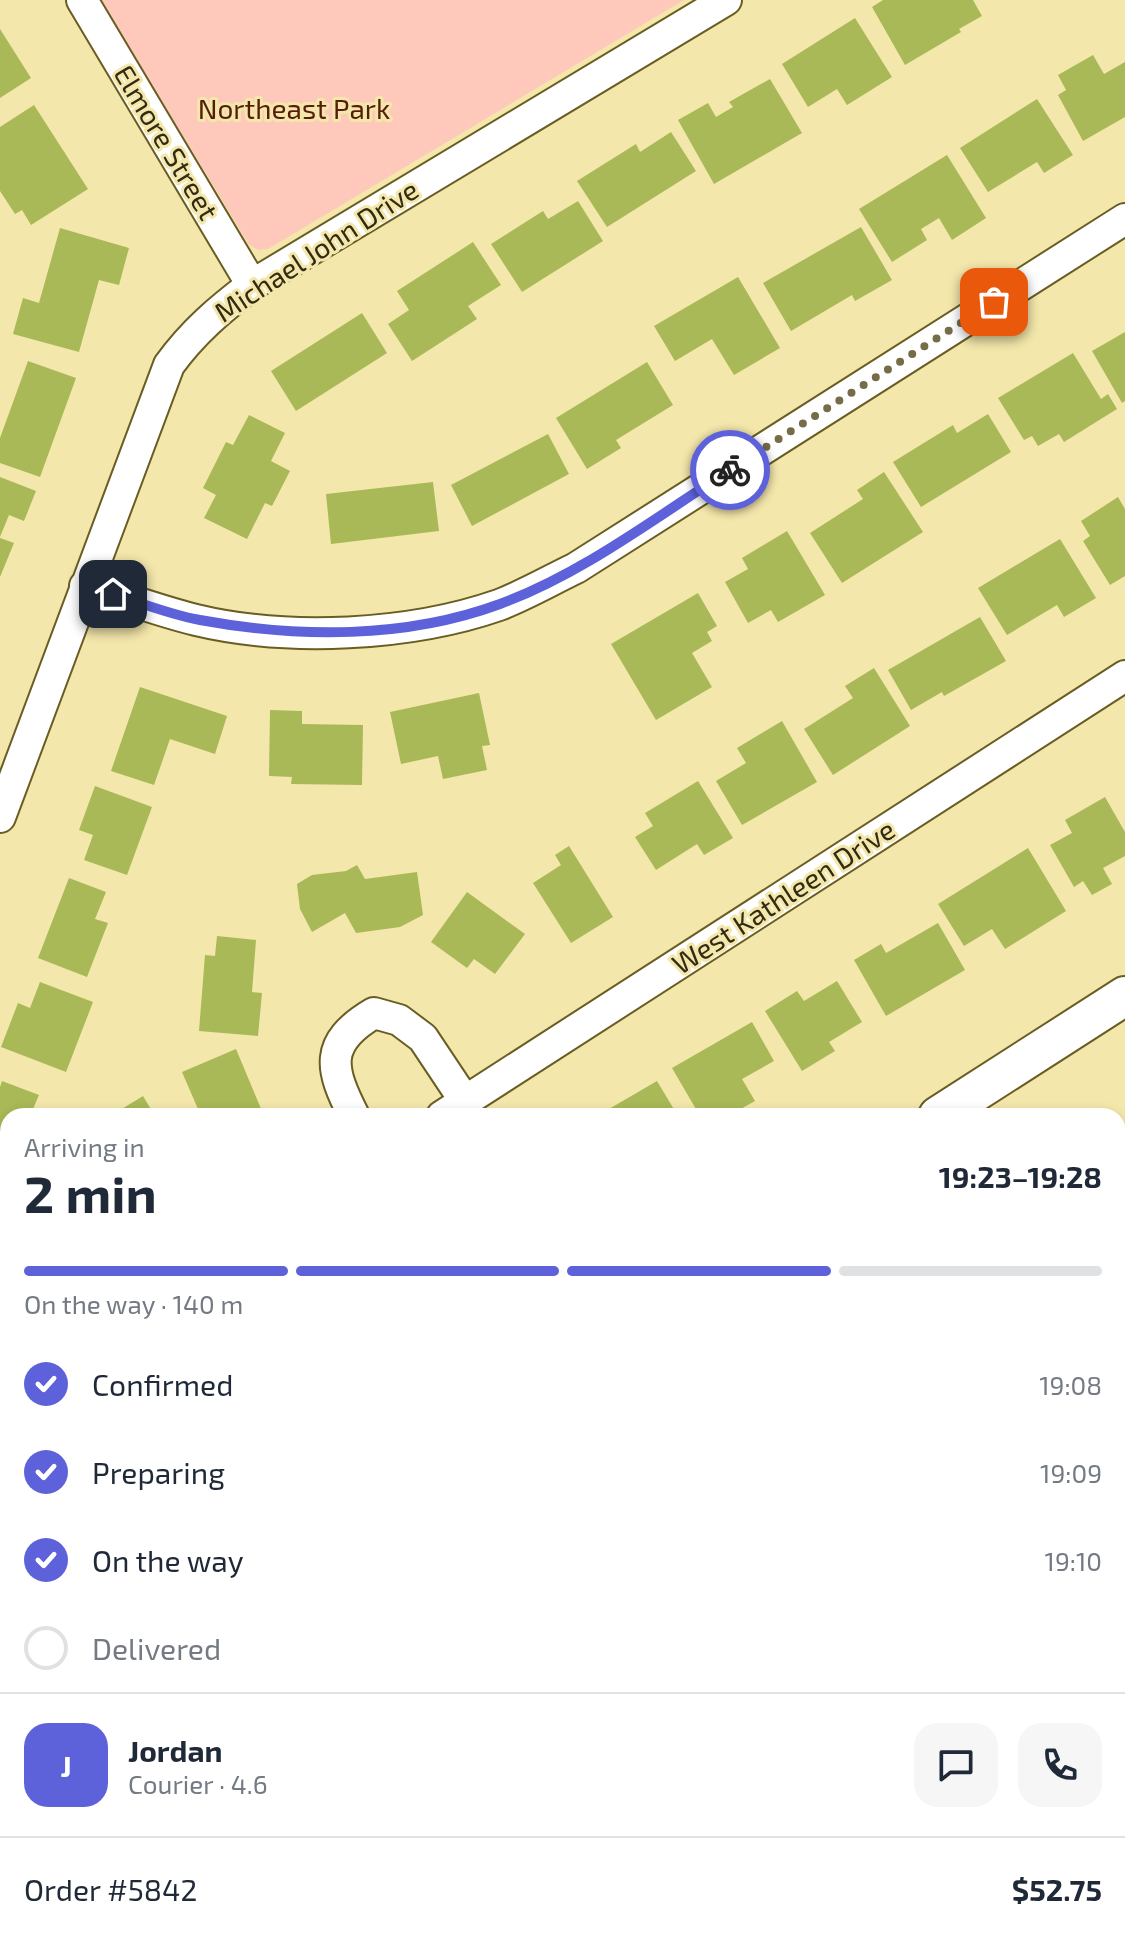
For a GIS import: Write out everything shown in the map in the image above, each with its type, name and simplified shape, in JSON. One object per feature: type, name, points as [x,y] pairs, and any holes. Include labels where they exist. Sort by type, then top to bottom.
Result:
[{"type":"main road","points":[[950,1108],[1125,996]]},
{"type":"street","name":"Elmore Street","points":[[82,0],[252,285]]},
{"type":"street","name":"Michael John Drive","points":[[0,817],[169,365],[188,338],[213,313],[252,285],[726,0]]},
{"type":"street","points":[[85,586],[198,620],[270,630],[338,633],[429,624],[500,604],[576,568],[1125,219]]},
{"type":"street","name":"West Kathleen Drive","points":[[456,1108],[1125,676]]},
{"type":"street","points":[[350,1108],[337,1082],[334,1056],[353,1025],[374,1013],[399,1020],[423,1038],[454,1108]]},
{"type":"green space","name":"Northeast Park","points":[[101,0],[684,0],[268,249],[259,250],[249,245]]},
{"type":"building","points":[[883,0],[973,0],[982,16],[905,65],[872,7]]},
{"type":"building","points":[[855,18],[892,77],[847,105],[837,89],[808,107],[782,64]]},
{"type":"building","points":[[0,29],[31,78],[0,98]]},
{"type":"building","points":[[1093,55],[1104,74],[1125,62],[1125,117],[1083,141],[1058,95],[1066,90],[1058,75]]},
{"type":"building","points":[[770,79],[802,133],[714,184],[678,120],[708,103],[716,117],[733,107],[729,102]]},
{"type":"building","points":[[1037,99],[1073,155],[1044,173],[1037,162],[988,192],[960,148]]},
{"type":"building","points":[[34,105],[88,189],[31,225],[22,210],[15,214],[0,191],[0,127]]},
{"type":"building","points":[[671,132],[696,171],[607,227],[577,181],[636,144],[640,152]]},
{"type":"building","points":[[947,155],[986,218],[952,240],[939,218],[921,229],[927,240],[892,262],[859,209]]},
{"type":"building","points":[[578,201],[603,241],[522,292],[491,244],[543,211],[548,219]]},
{"type":"building","points":[[861,227],[892,280],[855,301],[852,295],[791,331],[763,283]]},
{"type":"building","points":[[60,228],[129,248],[119,285],[99,280],[79,352],[13,334],[23,298],[39,303]]},
{"type":"building","points":[[473,242],[501,285],[468,306],[477,319],[412,361],[388,324],[409,310],[397,291]]},
{"type":"building","points":[[738,277],[780,348],[734,375],[712,339],[675,361],[654,326]]},
{"type":"building","points":[[362,313],[387,353],[296,411],[271,371]]},
{"type":"building","points":[[1125,332],[1125,401],[1122,403],[1092,351]]},
{"type":"building","points":[[1073,353],[1101,399],[1108,394],[1117,409],[1064,442],[1059,434],[1038,446],[1032,436],[1024,440],[998,398]]},
{"type":"building","points":[[28,361],[76,378],[40,477],[0,463],[0,438]]},
{"type":"building","points":[[647,362],[673,405],[616,440],[621,448],[587,469],[556,418]]},
{"type":"building","points":[[988,414],[1011,452],[921,507],[893,462],[953,425],[957,433]]},
{"type":"building","points":[[249,415],[285,433],[271,461],[290,471],[272,506],[265,503],[247,539],[204,518],[216,495],[203,488],[226,442],[233,445]]},
{"type":"building","points":[[548,434],[569,474],[472,526],[451,485]]},
{"type":"building","points":[[884,472],[923,532],[842,583],[810,533],[863,499],[857,490]]},
{"type":"building","points":[[0,477],[36,491],[24,521],[9,515],[0,537]]},
{"type":"building","points":[[433,482],[439,531],[331,544],[326,494]]},
{"type":"building","points":[[1118,497],[1125,509],[1125,576],[1110,585],[1083,541],[1090,536],[1081,521]]},
{"type":"building","points":[[787,531],[825,595],[778,622],[771,610],[748,623],[725,582],[748,569],[742,558]]},
{"type":"building","points":[[0,538],[14,543],[0,577]]},
{"type":"building","points":[[1060,539],[1096,598],[1064,617],[1057,605],[1007,635],[978,588]]},
{"type":"building","points":[[698,593],[717,626],[707,632],[712,641],[692,653],[712,687],[656,720],[611,644]]},
{"type":"building","points":[[980,617],[1006,661],[944,696],[942,692],[911,710],[888,670]]},
{"type":"building","points":[[874,668],[910,726],[833,775],[804,729],[853,698],[845,686]]},
{"type":"building","points":[[140,687],[227,716],[215,754],[170,739],[154,785],[111,771]]},
{"type":"building","points":[[479,693],[490,745],[482,746],[487,770],[443,779],[438,756],[401,764],[390,712]]},
{"type":"building","points":[[270,710],[302,711],[302,724],[363,725],[362,785],[291,784],[292,777],[269,776]]},
{"type":"building","points":[[782,721],[817,782],[742,825],[716,781],[746,763],[737,748]]},
{"type":"building","points":[[698,781],[733,838],[704,855],[697,844],[656,870],[635,837],[653,826],[645,813]]},
{"type":"building","points":[[95,786],[152,807],[127,875],[84,860],[93,835],[79,830]]},
{"type":"building","points":[[1105,797],[1125,832],[1125,856],[1103,868],[1112,884],[1092,895],[1083,881],[1074,887],[1050,845],[1072,833],[1065,820]]},
{"type":"building","points":[[569,846],[613,917],[571,943],[533,883],[561,865],[555,855]]},
{"type":"building","points":[[1028,848],[1066,911],[1005,949],[992,929],[964,946],[938,904]]},
{"type":"building","points":[[357,865],[365,879],[417,872],[423,915],[400,927],[356,933],[345,913],[312,932],[300,909],[297,884],[312,875],[346,871]]},
{"type":"building","points":[[69,878],[106,892],[95,919],[108,923],[87,977],[38,958]]},
{"type":"building","points":[[467,892],[525,934],[495,974],[474,959],[467,968],[431,942]]},
{"type":"building","points":[[938,923],[965,970],[886,1016],[854,960],[881,944],[886,953]]},
{"type":"building","points":[[217,936],[256,940],[252,992],[262,993],[258,1036],[199,1031],[205,955],[215,956]]},
{"type":"building","points":[[837,981],[862,1022],[829,1042],[835,1051],[802,1071],[765,1011],[797,991],[804,1001]]},
{"type":"building","points":[[40,982],[93,1002],[66,1072],[1,1047],[18,1003],[30,1008]]},
{"type":"building","points":[[752,1022],[774,1061],[742,1079],[755,1101],[742,1108],[695,1108],[672,1068]]},
{"type":"building","points":[[236,1049],[261,1108],[198,1108],[182,1072]]},
{"type":"building","points":[[2,1081],[39,1095],[33,1108],[0,1108]]},
{"type":"building","points":[[657,1081],[673,1108],[611,1108]]},
{"type":"building","points":[[143,1096],[150,1108],[123,1108]]},
{"type":"way so far","points":[[730,470],[994,302]]},
{"type":"route","points":[[113,594],[198,620],[270,630],[338,633],[429,624],[500,604],[576,568],[730,470]]}]
